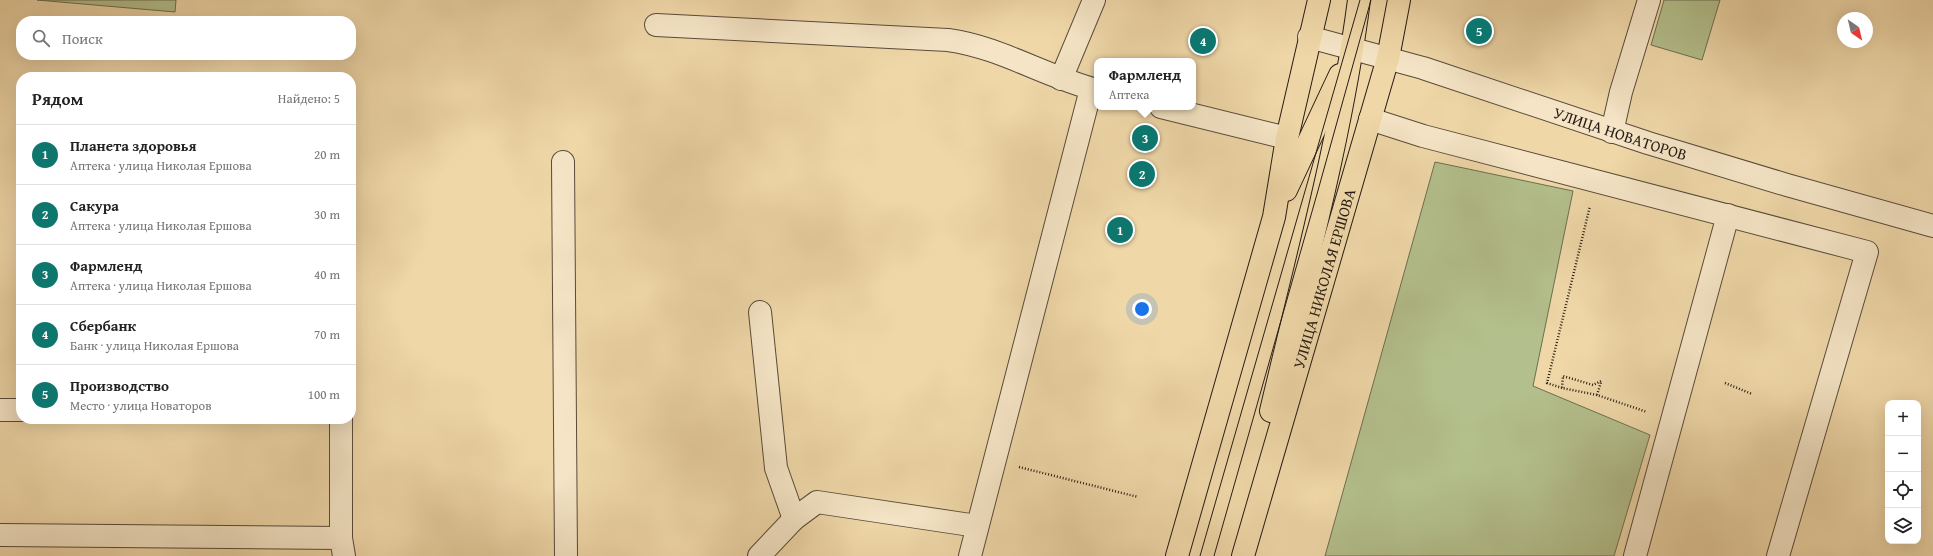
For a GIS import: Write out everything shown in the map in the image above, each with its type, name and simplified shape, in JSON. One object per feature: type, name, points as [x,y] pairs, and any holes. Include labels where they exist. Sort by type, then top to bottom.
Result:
[{"type":"main road","points":[[1176,556],[1274,217],[1287,138],[1309,37],[1320,0]]},
{"type":"main road","points":[[1236,556],[1327,174],[1346,85],[1359,0]]},
{"type":"main road","points":[[1274,217],[1352,48],[1372,0]]},
{"type":"main road","name":"УЛИЦА НИКОЛАЯ ЕРШОВА","points":[[1243,556],[1388,58],[1399,0]]},
{"type":"street","points":[[1061,79],[1094,0]]},
{"type":"street","points":[[1612,132],[1621,92],[1649,0]]},
{"type":"street","points":[[656,25],[948,40],[980,46],[1061,79],[1094,90],[970,556]]},
{"type":"street","name":"УЛИЦА НОВАТОРОВ","points":[[1309,37],[1423,68],[1612,132],[1787,185],[1933,226]]},
{"type":"street","points":[[1173,110],[1287,138]]},
{"type":"street","points":[[1370,119],[1423,136],[1867,252],[1778,556]]},
{"type":"street","points":[[563,162],[566,556]]},
{"type":"street","points":[[1635,556],[1728,215]]},
{"type":"street","points":[[760,312],[776,468],[794,519]]},
{"type":"street","points":[[0,410],[16,410]]},
{"type":"street","points":[[0,535],[342,547],[341,424]]},
{"type":"street","points":[[759,556],[794,519],[817,502],[978,526]]},
{"type":"path","points":[[1592,199],[1547,383],[1562,388],[1597,395],[1649,412]]},
{"type":"path","points":[[1562,388],[1563,376],[1593,385],[1601,381],[1597,395]]},
{"type":"path","points":[[1725,383],[1752,394]]},
{"type":"path","points":[[995,461],[1138,497]]},
{"type":"green space","points":[[37,0],[176,0],[175,12]]},
{"type":"green space","points":[[1664,0],[1720,0],[1702,60],[1651,45]]},
{"type":"green space","points":[[1435,162],[1573,191],[1533,386],[1650,435],[1614,556],[1325,556]]},
{"type":"tram line","points":[[1200,556],[1360,0]]},
{"type":"tram line","points":[[1214,556],[1371,0]]},
{"type":"place","name":"Производство","points":[[1479,31]]},
{"type":"place","name":"Сбербанк","points":[[1203,41]]},
{"type":"place","name":"Фармленд","points":[[1145,138]]},
{"type":"place","name":"Сакура","points":[[1142,174]]},
{"type":"place","name":"Планета здоровья","points":[[1120,230]]}]
